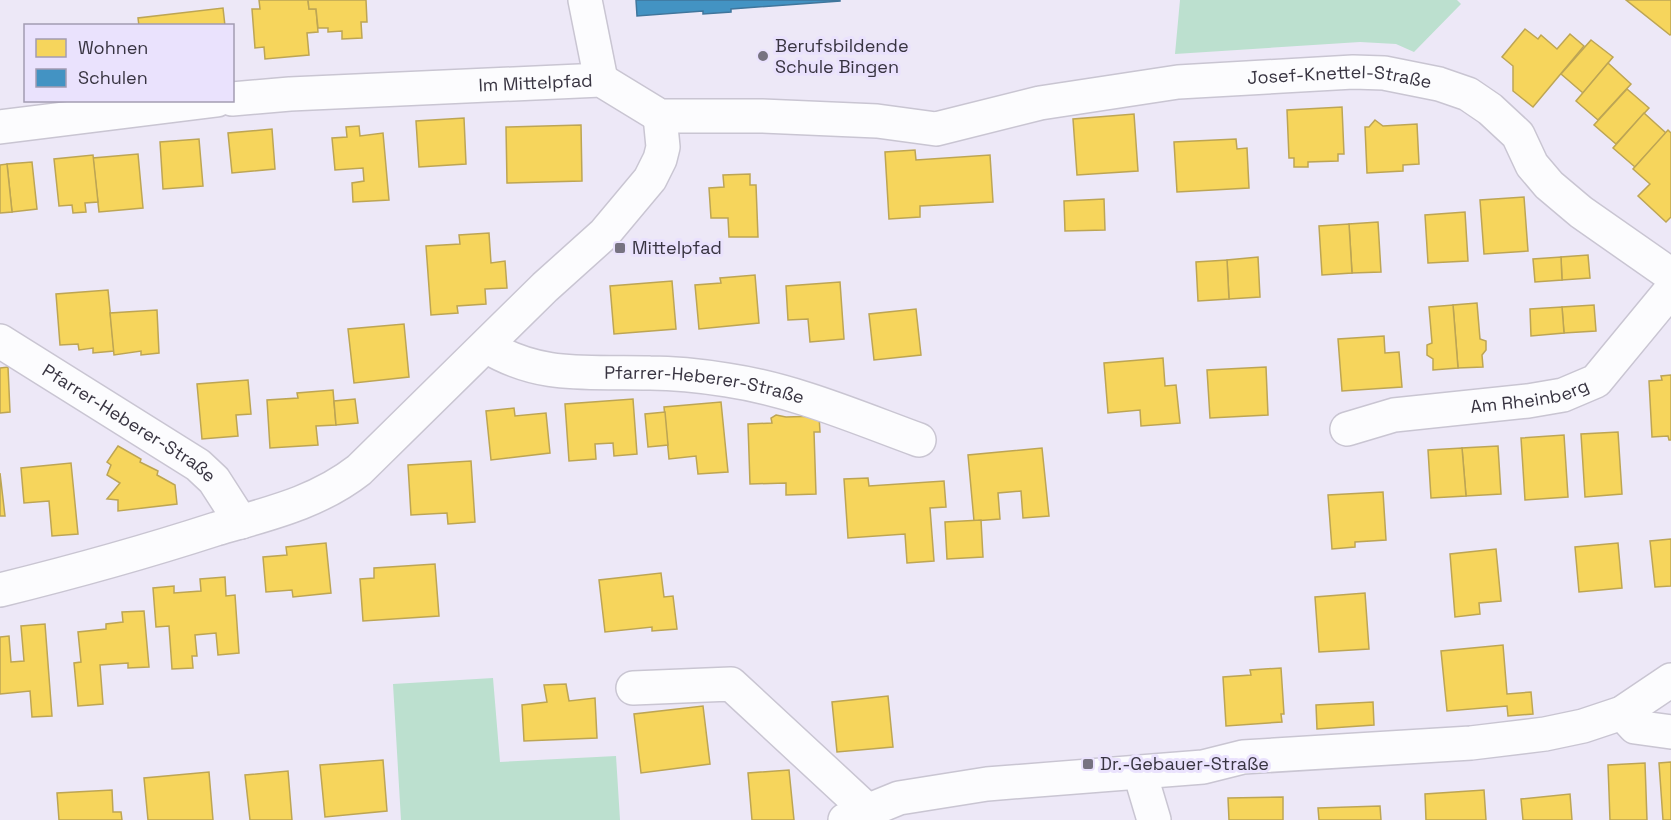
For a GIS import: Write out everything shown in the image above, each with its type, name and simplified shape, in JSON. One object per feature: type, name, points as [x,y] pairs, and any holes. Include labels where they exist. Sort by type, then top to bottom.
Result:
[{"type":"street","points":[[585,0],[601,80]]},
{"type":"street","name":"Josef-Knettel-Straße","points":[[936,129],[1040,103],[1167,83],[1262,76],[1384,73],[1439,84],[1468,94],[1490,109],[1518,135],[1532,165],[1549,185],[1581,212],[1671,275]]},
{"type":"street","name":"Im Mittelpfad","points":[[234,99],[290,94],[601,80],[660,116],[865,121],[936,129]]},
{"type":"street","points":[[0,127],[142,107],[196,102]]},
{"type":"street","points":[[0,590],[102,565],[288,509],[339,485],[359,470],[545,287],[604,234],[650,179],[663,147],[660,116]]},
{"type":"street","name":"Am Rheinberg","points":[[1347,429],[1394,415],[1551,397],[1596,381],[1671,290]]},
{"type":"street","name":"Pfarrer-Heberer-Straße","points":[[0,341],[198,465],[214,480],[241,522]]},
{"type":"street","name":"Pfarrer-Heberer-Straße","points":[[486,346],[508,359],[548,371],[677,374],[758,386],[824,405],[919,440]]},
{"type":"street","points":[[633,688],[731,684],[856,815],[899,798],[976,786],[1203,767],[1243,758],[1471,743],[1545,734],[1583,726],[1622,713],[1671,680]]},
{"type":"street","points":[[1622,713],[1635,727],[1671,732]]},
{"type":"street","points":[[1140,773],[1154,820]]},
{"type":"green space","points":[[1180,0],[1457,0],[1461,4],[1414,52],[1396,44],[1360,42],[1175,54]]},
{"type":"green space","points":[[493,678],[500,762],[616,756],[620,820],[401,820],[393,684]]},
{"type":"building: Wohnen","points":[[259,0],[308,0],[309,9],[316,9],[318,32],[307,33],[309,55],[265,59],[264,47],[255,48],[252,9],[260,9]]},
{"type":"building: Wohnen","points":[[308,0],[366,0],[367,22],[361,22],[362,38],[342,39],[342,31],[328,32],[328,28],[318,28],[316,9],[309,9]]},
{"type":"building: Wohnen","points":[[1626,0],[1671,0],[1671,34],[1670,35]]},
{"type":"building: Wohnen","points":[[223,8],[225,24],[139,24],[138,18]]},
{"type":"building: Wohnen","points":[[1525,29],[1538,39],[1541,35],[1557,49],[1570,34],[1584,46],[1533,107],[1513,91],[1513,66],[1502,57]]},
{"type":"building: Wohnen","points":[[1591,40],[1613,57],[1583,93],[1561,74]]},
{"type":"building: Wohnen","points":[[1608,63],[1631,84],[1598,120],[1576,101]]},
{"type":"building: Wohnen","points":[[1627,89],[1649,108],[1616,144],[1594,125]]},
{"type":"building: Wohnen","points":[[1342,107],[1344,154],[1338,154],[1338,161],[1308,162],[1308,167],[1294,167],[1294,158],[1289,158],[1287,110]]},
{"type":"building: Wohnen","points":[[1644,113],[1666,133],[1635,167],[1613,148]]},
{"type":"building: Wohnen","points":[[1134,114],[1138,171],[1077,175],[1073,119]]},
{"type":"building: Wohnen","points":[[464,118],[466,164],[419,167],[416,121]]},
{"type":"building: Wohnen","points":[[1375,120],[1383,126],[1417,124],[1419,164],[1403,165],[1403,171],[1367,173],[1365,127],[1369,127]]},
{"type":"building: Wohnen","points":[[581,125],[582,181],[507,183],[506,127]]},
{"type":"building: Wohnen","points":[[359,126],[360,136],[383,133],[389,200],[353,202],[352,183],[364,181],[363,168],[335,170],[332,138],[347,137],[346,127]]},
{"type":"building: Wohnen","points":[[272,129],[275,169],[232,173],[228,133]]},
{"type":"building: Wohnen","points":[[1668,130],[1671,133],[1671,217],[1666,222],[1638,196],[1650,184],[1633,169]]},
{"type":"building: Wohnen","points":[[199,139],[203,186],[163,189],[160,142]]},
{"type":"building: Wohnen","points":[[1236,139],[1237,149],[1247,148],[1249,188],[1177,192],[1174,142]]},
{"type":"building: Wohnen","points":[[915,150],[916,160],[990,155],[993,202],[920,206],[920,217],[889,219],[885,152]]},
{"type":"building: Wohnen","points":[[138,154],[143,208],[99,212],[93,158]]},
{"type":"building: Wohnen","points":[[93,155],[98,202],[85,203],[86,212],[73,213],[72,205],[59,206],[54,159]]},
{"type":"building: Wohnen","points":[[32,162],[37,209],[12,212],[7,164]]},
{"type":"building: Wohnen","points":[[7,164],[12,212],[0,213],[0,165]]},
{"type":"building: Wohnen","points":[[750,174],[750,185],[756,185],[758,237],[729,237],[728,218],[711,218],[709,188],[724,187],[723,175]]},
{"type":"building: Wohnen","points":[[1524,197],[1528,251],[1484,254],[1480,200]]},
{"type":"building: Wohnen","points":[[1104,199],[1105,230],[1065,231],[1064,201]]},
{"type":"building: Wohnen","points":[[1465,212],[1468,261],[1428,263],[1425,215]]},
{"type":"building: Wohnen","points":[[1378,222],[1381,272],[1352,273],[1349,224]]},
{"type":"building: Wohnen","points":[[1349,224],[1352,273],[1322,275],[1319,226]]},
{"type":"building: Wohnen","points":[[489,233],[491,263],[505,261],[507,288],[485,289],[486,304],[457,306],[458,313],[431,315],[426,246],[460,244],[459,235]]},
{"type":"building: Wohnen","points":[[1588,255],[1590,278],[1562,280],[1561,257]]},
{"type":"building: Wohnen","points":[[1258,257],[1260,297],[1229,299],[1227,260]]},
{"type":"building: Wohnen","points":[[1561,257],[1562,280],[1535,282],[1533,259]]},
{"type":"building: Wohnen","points":[[1227,260],[1229,299],[1198,301],[1196,262]]},
{"type":"building: Wohnen","points":[[755,275],[759,323],[699,329],[695,285],[721,283],[720,278]]},
{"type":"building: Wohnen","points":[[672,281],[676,329],[614,334],[610,286]]},
{"type":"building: Wohnen","points":[[840,282],[844,339],[810,342],[808,319],[788,320],[786,286]]},
{"type":"building: Wohnen","points":[[108,290],[114,351],[93,353],[93,348],[79,350],[78,344],[60,345],[56,294]]},
{"type":"building: Wohnen","points":[[1477,303],[1480,339],[1486,341],[1486,350],[1482,355],[1483,367],[1458,368],[1453,305]]},
{"type":"building: Wohnen","points":[[1453,305],[1458,368],[1433,370],[1433,359],[1427,355],[1427,345],[1432,343],[1429,307]]},
{"type":"building: Wohnen","points":[[1594,305],[1596,331],[1564,333],[1562,307]]},
{"type":"building: Wohnen","points":[[1562,307],[1564,333],[1531,336],[1530,309]]},
{"type":"building: Wohnen","points":[[916,309],[921,355],[874,360],[869,314]]},
{"type":"building: Wohnen","points":[[157,310],[159,353],[141,355],[141,351],[114,355],[110,313]]},
{"type":"building: Wohnen","points":[[404,324],[409,377],[354,383],[348,329]]},
{"type":"building: Wohnen","points":[[1384,336],[1385,353],[1399,352],[1402,387],[1342,391],[1338,339]]},
{"type":"building: Wohnen","points":[[1163,358],[1165,386],[1176,385],[1180,423],[1141,426],[1140,410],[1108,413],[1104,363]]},
{"type":"building: Wohnen","points":[[8,367],[10,412],[0,413],[0,368]]},
{"type":"building: Wohnen","points":[[1266,367],[1268,415],[1210,418],[1207,370]]},
{"type":"building: Wohnen","points":[[1671,375],[1671,440],[1669,440],[1668,436],[1652,437],[1649,381],[1662,380],[1661,376]]},
{"type":"building: Wohnen","points":[[248,380],[251,414],[236,415],[238,436],[202,439],[197,384]]},
{"type":"building: Wohnen","points":[[333,390],[336,425],[316,426],[318,445],[270,448],[267,400],[298,398],[297,393]]},
{"type":"building: Wohnen","points":[[355,399],[358,423],[336,425],[334,401]]},
{"type":"building: Wohnen","points":[[633,399],[637,454],[614,456],[613,443],[595,444],[596,459],[569,461],[565,404]]},
{"type":"building: Wohnen","points":[[721,402],[728,472],[698,474],[696,456],[669,459],[664,407]]},
{"type":"building: Wohnen","points":[[514,408],[515,416],[546,413],[550,453],[491,460],[486,411]]},
{"type":"building: Wohnen","points":[[665,412],[668,445],[648,447],[645,414]]},
{"type":"building: Wohnen","points":[[776,415],[819,416],[820,432],[814,432],[816,494],[786,495],[786,483],[750,484],[748,424],[772,423],[771,418]]},
{"type":"building: Wohnen","points":[[1618,432],[1622,494],[1585,497],[1581,434]]},
{"type":"building: Wohnen","points":[[1564,435],[1568,497],[1525,500],[1521,438]]},
{"type":"building: Wohnen","points":[[118,446],[141,459],[140,462],[158,471],[157,475],[175,485],[177,504],[118,511],[118,500],[107,499],[120,483],[107,475],[111,465],[107,462]]},
{"type":"building: Wohnen","points":[[1498,446],[1501,494],[1466,496],[1462,448]]},
{"type":"building: Wohnen","points":[[1042,448],[1049,516],[1023,518],[1021,491],[998,493],[1000,519],[974,521],[968,455]]},
{"type":"building: Wohnen","points":[[1462,448],[1466,496],[1431,498],[1428,450]]},
{"type":"building: Wohnen","points":[[471,461],[475,522],[448,524],[447,513],[411,515],[408,465]]},
{"type":"building: Wohnen","points":[[71,463],[78,534],[52,536],[49,501],[24,503],[21,468]]},
{"type":"building: Wohnen","points":[[0,473],[5,516],[0,516]]},
{"type":"building: Wohnen","points":[[868,478],[869,486],[944,481],[946,507],[930,508],[934,561],[907,563],[905,534],[848,538],[844,479]]},
{"type":"building: Wohnen","points":[[1383,492],[1386,540],[1355,542],[1355,547],[1332,549],[1328,495]]},
{"type":"building: Wohnen","points":[[981,520],[983,557],[947,559],[945,522]]},
{"type":"building: Wohnen","points":[[1671,539],[1671,586],[1655,587],[1650,541]]},
{"type":"building: Wohnen","points":[[326,543],[331,593],[293,597],[292,590],[266,592],[263,557],[287,555],[286,547]]},
{"type":"building: Wohnen","points":[[1618,543],[1622,588],[1579,592],[1575,547]]},
{"type":"building: Wohnen","points":[[1496,549],[1501,601],[1479,603],[1480,614],[1455,617],[1450,554]]},
{"type":"building: Wohnen","points":[[435,564],[439,616],[363,621],[360,579],[374,578],[374,568]]},
{"type":"building: Wohnen","points":[[661,573],[664,597],[673,596],[677,629],[652,631],[652,627],[605,632],[599,580]]},
{"type":"building: Wohnen","points":[[225,577],[226,596],[235,595],[239,653],[218,655],[216,633],[195,635],[197,656],[192,656],[193,668],[172,669],[169,626],[156,627],[153,588],[174,586],[174,593],[201,591],[200,579]]},
{"type":"building: Wohnen","points":[[1365,593],[1369,649],[1319,652],[1315,597]]},
{"type":"building: Wohnen","points":[[144,611],[149,667],[128,668],[128,663],[100,665],[103,704],[78,706],[74,663],[81,662],[78,632],[106,629],[106,624],[123,622],[122,612]]},
{"type":"building: Wohnen","points":[[45,624],[52,716],[32,717],[30,691],[0,694],[0,637],[9,636],[11,662],[24,661],[21,626]]},
{"type":"building: Wohnen","points":[[1503,645],[1507,694],[1531,692],[1533,714],[1508,716],[1507,706],[1447,711],[1441,651]]},
{"type":"building: Wohnen","points":[[1281,668],[1284,714],[1281,714],[1282,722],[1226,726],[1223,677],[1251,675],[1250,670]]},
{"type":"building: Wohnen","points":[[566,684],[569,701],[595,698],[597,738],[524,741],[522,705],[547,702],[544,685]]},
{"type":"building: Wohnen","points":[[888,696],[893,747],[837,752],[832,702]]},
{"type":"building: Wohnen","points":[[1373,702],[1374,725],[1317,729],[1316,705]]},
{"type":"building: Wohnen","points":[[703,706],[710,764],[641,773],[634,714]]},
{"type":"building: Wohnen","points":[[383,760],[387,811],[325,817],[320,765]]},
{"type":"building: Wohnen","points":[[1671,762],[1671,820],[1663,820],[1659,763]]},
{"type":"building: Wohnen","points":[[1645,763],[1647,820],[1610,820],[1608,765]]},
{"type":"building: Wohnen","points":[[789,770],[794,820],[752,820],[748,773]]},
{"type":"building: Wohnen","points":[[288,771],[292,820],[250,820],[245,775]]},
{"type":"building: Wohnen","points":[[209,772],[213,820],[148,820],[144,778]]},
{"type":"building: Wohnen","points":[[112,790],[113,812],[121,812],[122,820],[59,820],[57,793]]},
{"type":"building: Wohnen","points":[[1484,790],[1486,820],[1426,820],[1425,794]]},
{"type":"building: Wohnen","points":[[1570,794],[1572,820],[1523,820],[1521,799]]},
{"type":"building: Wohnen","points":[[1283,797],[1283,820],[1229,820],[1228,798]]},
{"type":"building: Wohnen","points":[[1380,806],[1381,820],[1319,820],[1318,808]]},
{"type":"building: Schulen","points":[[636,0],[840,1],[731,9],[731,12],[703,14],[703,11],[637,16]]},
{"type":"place","name":"Berufsbildende Schule Bingen","points":[[763,56]]},
{"type":"place","name":"Mittelpfad","points":[[620,248]]},
{"type":"place","name":"Dr.-Gebauer-Straße","points":[[1088,764]]}]
